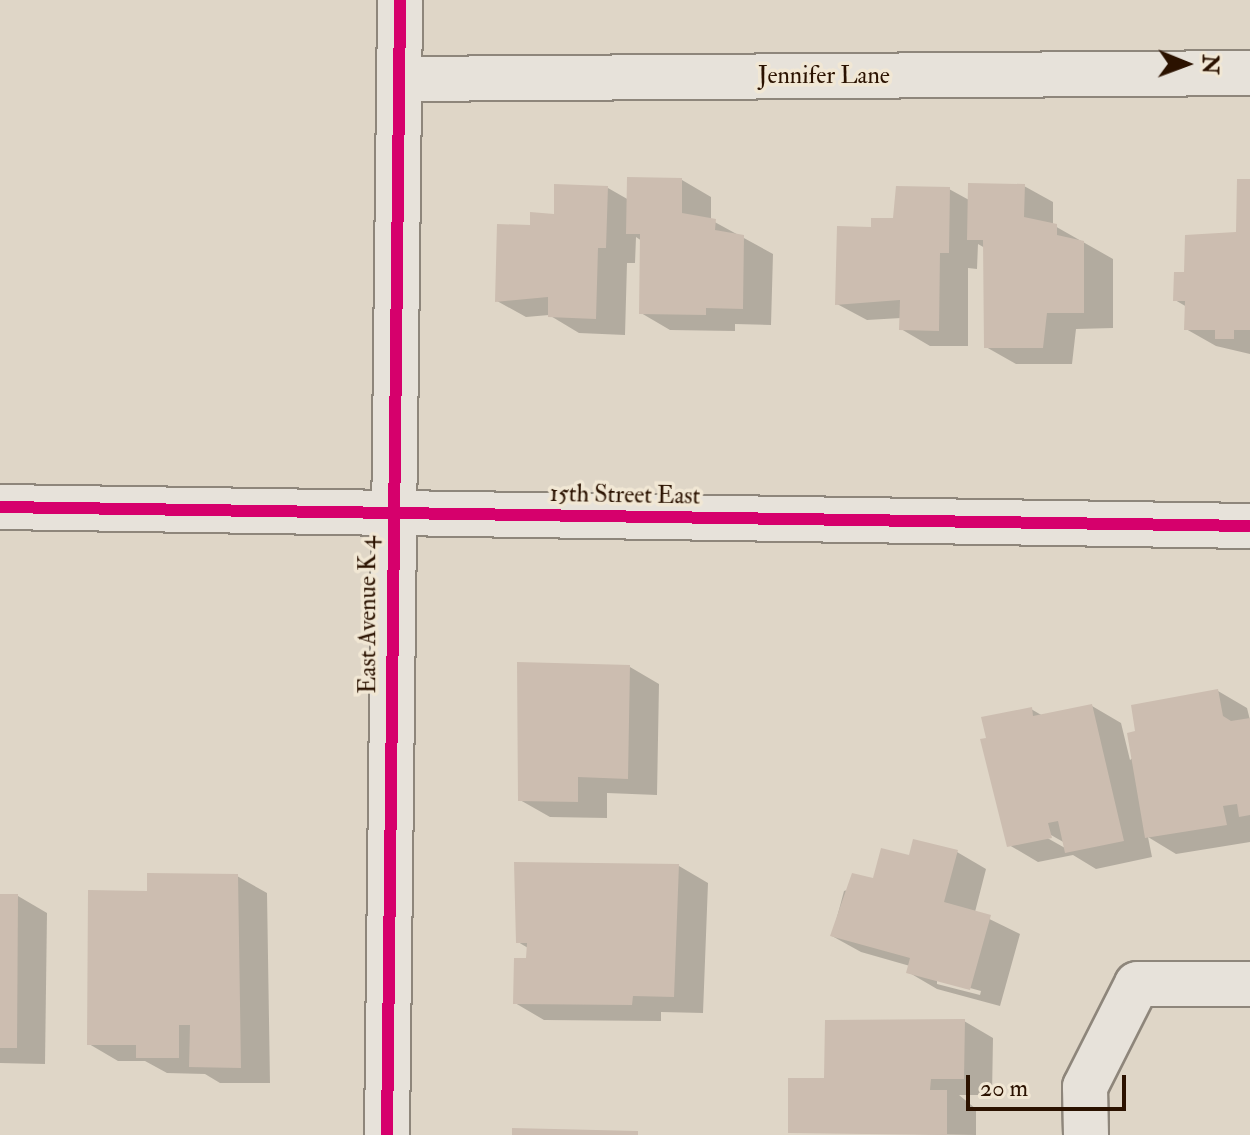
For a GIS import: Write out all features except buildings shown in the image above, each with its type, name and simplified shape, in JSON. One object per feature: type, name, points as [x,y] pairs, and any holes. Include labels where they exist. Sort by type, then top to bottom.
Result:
[{"type":"street","name":"East Avenue K 4","points":[[387,1135],[390,513],[400,0]]},
{"type":"street","name":"Jennifer Lane","points":[[399,79],[1250,73]]},
{"type":"street","name":"15th Street East","points":[[0,507],[1250,526]]},
{"type":"street","points":[[1086,1135],[1085,1087],[1137,984],[1250,984]]},
{"type":"cycle path","points":[[387,1135],[400,0]]},
{"type":"cycle path","points":[[0,507],[1250,526]]}]
